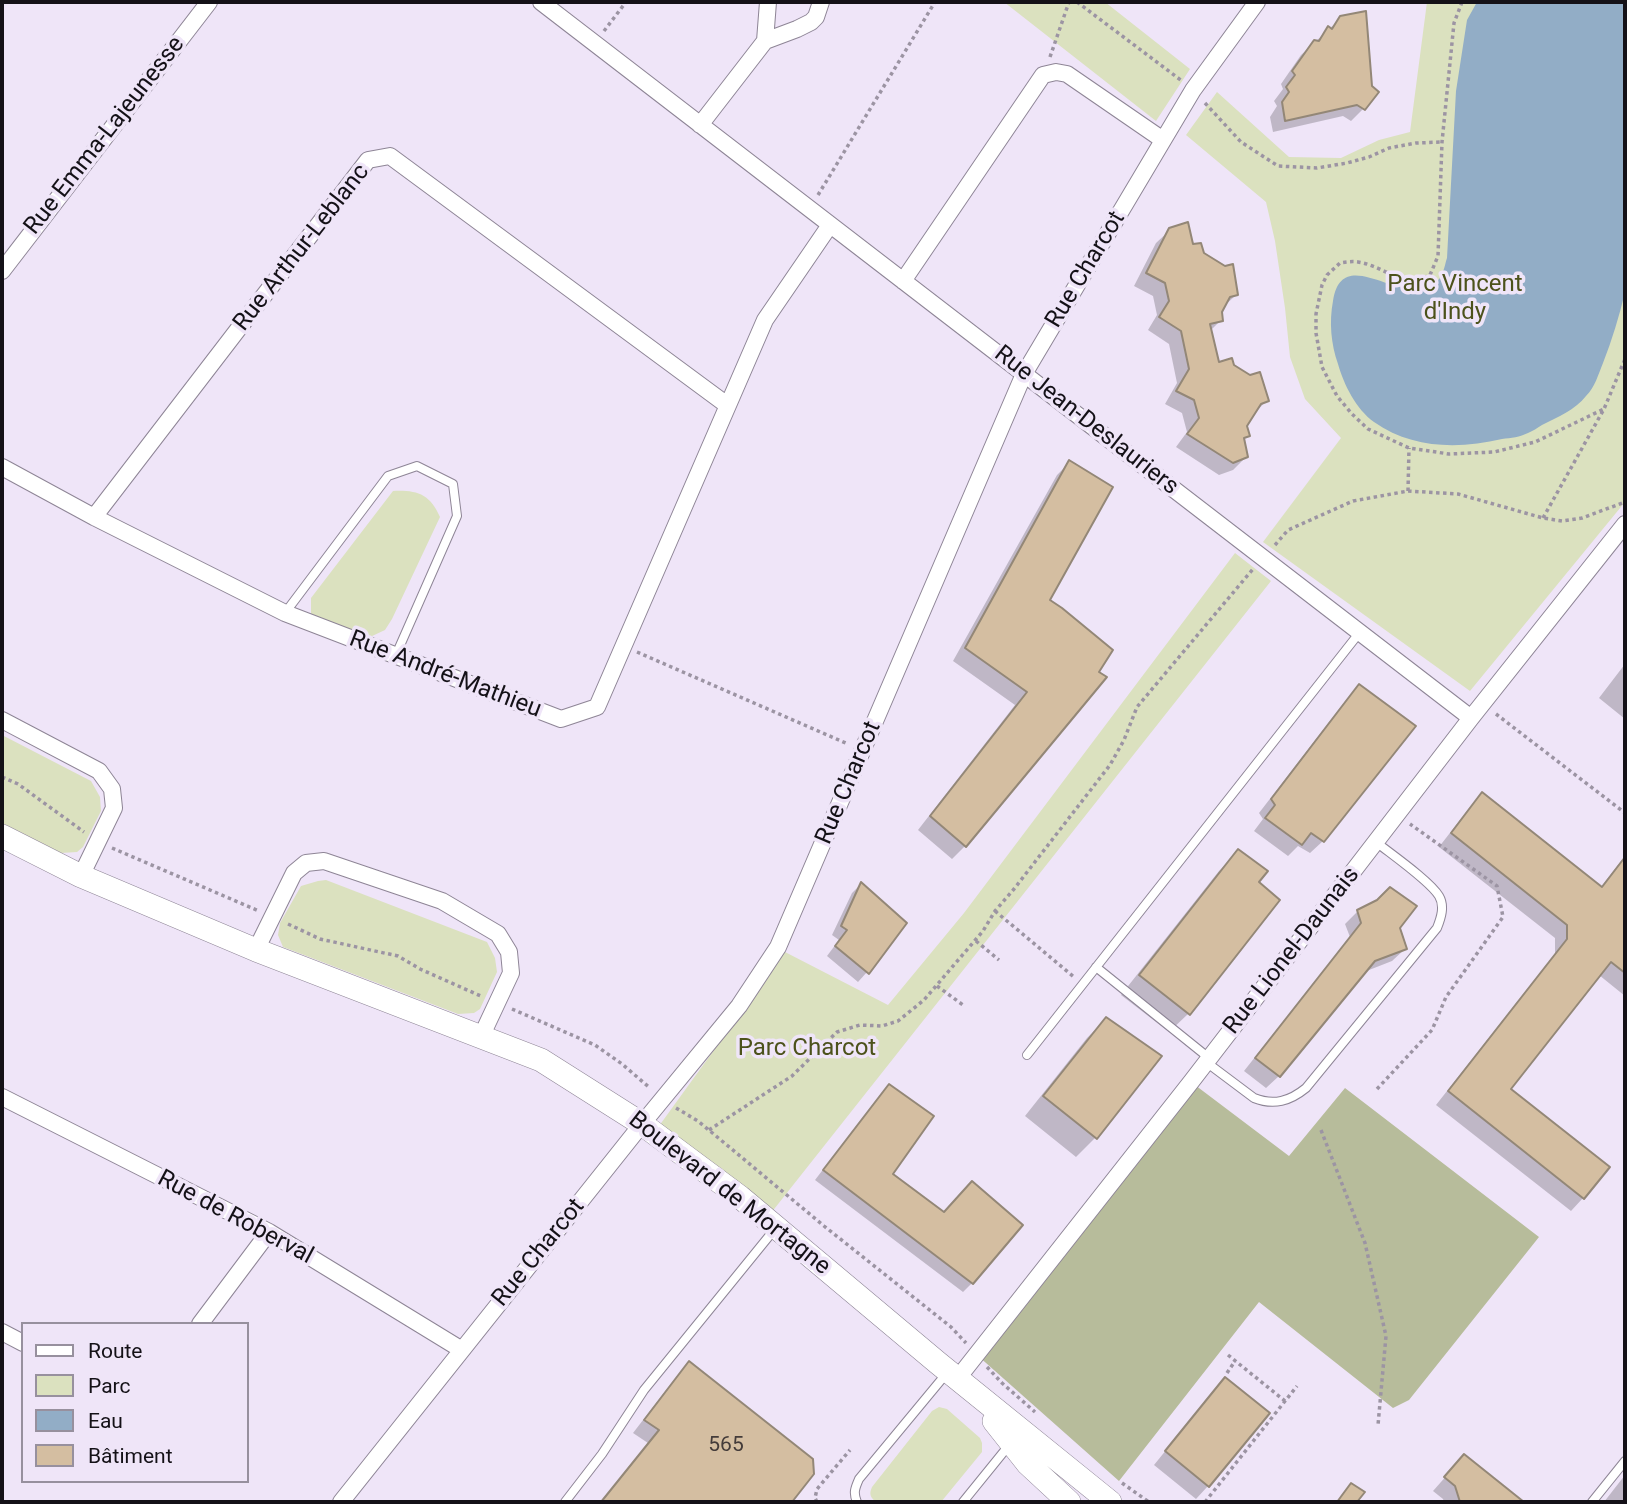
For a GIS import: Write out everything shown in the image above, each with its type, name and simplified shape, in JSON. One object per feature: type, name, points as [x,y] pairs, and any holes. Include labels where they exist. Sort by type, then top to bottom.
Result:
[{"type":"street","name":"Rue Emma-Lajeunesse","points":[[2,271],[209,2]]},
{"type":"street","name":"Rue Jean-Deslauriers","points":[[541,2],[1471,718]]},
{"type":"street","points":[[765,41],[768,2]]},
{"type":"street","points":[[700,125],[765,41],[811,22],[816,17],[821,2]]},
{"type":"street","name":"Rue Charcot","points":[[341,1502],[739,1006],[779,947],[1024,374],[1194,90],[1257,2]]},
{"type":"street","points":[[903,281],[1043,75],[1056,72],[1067,74],[1163,141]]},
{"type":"street","name":"Rue Arthur-Leblanc","points":[[94,517],[368,160],[390,156],[727,405]]},
{"type":"street","name":"Rue André-Mathieu","points":[[2,467],[94,517],[285,613],[561,719],[597,707],[765,320],[830,225]]},
{"type":"street","name":"Rue Lionel-Daunais","points":[[954,1375],[1208,1060],[1471,718],[1625,524]]},
{"type":"street","points":[[2,720],[99,771],[112,789],[114,808],[82,876]]},
{"type":"street","name":"Boulevard de Mortagne","points":[[2,836],[82,876],[256,950],[541,1060],[642,1124],[740,1197],[1110,1502]]},
{"type":"street","points":[[256,950],[294,873],[306,863],[324,861],[442,901],[498,934],[509,953],[511,973],[481,1037]]},
{"type":"street","name":"Rue de Roberval","points":[[2,1097],[269,1232],[462,1350]]},
{"type":"street","points":[[202,1322],[269,1232]]},
{"type":"street","points":[[2,1332],[21,1342]]},
{"type":"street","name":"Boulevard de Mortagne","points":[[954,1375],[1028,1464],[1069,1502]]},
{"type":"lane","points":[[285,613],[388,476],[417,466],[453,484],[457,516],[395,656]]},
{"type":"lane","points":[[1027,1055],[1360,632]]},
{"type":"lane","points":[[1096,967],[1254,1098],[1275,1103],[1297,1096],[1437,928],[1442,916],[1440,897],[1426,882],[1376,842]]},
{"type":"lane","points":[[565,1502],[602,1454],[644,1390],[776,1228]]},
{"type":"lane","points":[[857,1502],[854,1488],[859,1479],[954,1375]]},
{"type":"lane","points":[[963,1502],[1011,1441]]},
{"type":"lane","points":[[1592,1502],[1625,1461]]},
{"type":"path","points":[[595,43],[626,2]]},
{"type":"path","points":[[810,209],[935,2]]},
{"type":"path","points":[[1043,75],[1069,2]]},
{"type":"path","points":[[1077,2],[1194,90],[1241,142],[1278,166],[1317,167],[1369,158],[1389,148],[1442,142]]},
{"type":"path","points":[[1462,2],[1454,23],[1442,142],[1438,256],[1430,275],[1419,280],[1406,280],[1357,262],[1340,263],[1327,275],[1316,314],[1316,334],[1322,367],[1337,396],[1368,429],[1409,448],[1450,454],[1494,452],[1535,442],[1604,409]]},
{"type":"path","points":[[1543,518],[1604,409],[1625,359]]},
{"type":"path","points":[[1408,491],[1409,448]]},
{"type":"path","points":[[709,1130],[792,1076],[837,1032],[860,1025],[882,1026],[898,1021],[923,1000],[983,931],[995,911],[1110,765],[1124,740],[1137,707],[1288,530],[1353,501],[1408,491],[1458,494],[1562,521],[1582,518],[1625,502]]},
{"type":"path","points":[[623,646],[863,751]]},
{"type":"path","points":[[1482,704],[1625,813]]},
{"type":"path","points":[[2,777],[18,783],[91,836]]},
{"type":"path","points":[[1377,1089],[1432,1030],[1446,997],[1503,917],[1497,886],[1396,815]]},
{"type":"path","points":[[110,847],[263,912]]},
{"type":"path","points":[[995,911],[1083,984]]},
{"type":"path","points":[[283,921],[320,939],[398,956],[420,969],[490,1000]]},
{"type":"path","points":[[975,941],[999,960]]},
{"type":"path","points":[[936,986],[963,1005]]},
{"type":"path","name":"Boulevard de Mortagne","points":[[510,1008],[595,1045],[650,1088]]},
{"type":"path","name":"Boulevard de Mortagne","points":[[678,1110],[698,1121],[824,1226],[951,1326],[964,1342]]},
{"type":"path","points":[[1321,1130],[1365,1243],[1386,1336],[1377,1425]]},
{"type":"path","points":[[1228,1355],[1285,1401]]},
{"type":"path","points":[[1227,1373],[1235,1361]]},
{"type":"path","points":[[1205,1502],[1297,1386]]},
{"type":"path","points":[[817,1502],[817,1489],[850,1450]]},
{"type":"green space","points":[[1004,2],[1105,2],[1190,69],[1156,121]]},
{"type":"green space","name":"Parc Vincent d'Indy","points":[[1427,2],[1625,2],[1625,502],[1470,691],[1263,542],[1341,438],[1305,399],[1290,357],[1275,241],[1266,202],[1186,135],[1217,92],[1289,157],[1341,158],[1379,140],[1410,132]]},
{"type":"green space","points":[[393,491],[409,491],[422,495],[432,503],[440,517],[385,630],[370,637],[311,614],[311,598]]},
{"type":"green space","name":"Parc Charcot","points":[[1235,553],[1271,581],[771,1213],[659,1126],[785,952],[888,1005],[964,913]]},
{"type":"green space","points":[[2,735],[91,781],[100,797],[101,811],[83,847],[77,852],[61,853],[2,823]]},
{"type":"green space","points":[[326,880],[487,942],[495,958],[497,972],[480,1009],[474,1013],[458,1014],[283,947],[278,935],[280,923],[301,886]]},
{"type":"green space","points":[[1191,1082],[1289,1156],[1345,1088],[1539,1237],[1409,1400],[1393,1408],[1259,1302],[1119,1481],[977,1355]]},
{"type":"green space","points":[[939,1407],[947,1409],[980,1438],[982,1452],[941,1502],[876,1502],[872,1499],[872,1487],[932,1411]]},
{"type":"water","points":[[1477,2],[1625,2],[1625,292],[1596,381],[1577,405],[1519,436],[1469,444],[1436,444],[1420,442],[1389,431],[1368,417],[1356,403],[1336,356],[1331,317],[1339,284],[1350,276],[1363,276],[1412,289],[1427,288],[1441,276],[1447,258],[1456,91],[1467,20]]},
{"type":"building","points":[[1366,11],[1372,86],[1379,92],[1365,110],[1357,105],[1285,121],[1282,102],[1289,92],[1286,87],[1295,75],[1292,71],[1314,40],[1319,41],[1328,26],[1332,29],[1340,16]]},
{"type":"building","points":[[1188,222],[1193,244],[1201,243],[1204,253],[1225,266],[1233,264],[1238,295],[1230,297],[1222,312],[1223,321],[1210,324],[1219,362],[1232,358],[1234,365],[1250,375],[1260,372],[1269,401],[1261,404],[1247,426],[1250,436],[1244,438],[1248,457],[1233,463],[1187,434],[1199,418],[1194,400],[1176,391],[1189,369],[1181,331],[1159,317],[1169,301],[1165,283],[1146,273],[1169,228]]},
{"type":"building","points":[[1069,460],[1113,487],[1050,600],[1113,650],[1099,672],[1107,677],[966,847],[930,816],[1027,692],[965,648]]},
{"type":"building","points":[[1359,684],[1416,726],[1324,842],[1311,833],[1302,845],[1265,818],[1275,805],[1271,799]]},
{"type":"building","points":[[1482,792],[1602,887],[1625,857],[1625,973],[1611,962],[1511,1089],[1610,1167],[1584,1199],[1448,1091],[1567,939],[1567,925],[1451,833]]},
{"type":"building","points":[[1238,849],[1268,871],[1259,882],[1280,900],[1190,1015],[1139,975]]},
{"type":"building","points":[[861,882],[907,923],[869,974],[835,946],[847,930],[841,926]]},
{"type":"building","points":[[1390,887],[1417,906],[1400,928],[1407,949],[1375,961],[1280,1077],[1255,1058],[1361,923],[1357,910],[1377,900]]},
{"type":"building","points":[[1106,1017],[1162,1056],[1097,1139],[1043,1096]]},
{"type":"building","points":[[889,1084],[934,1116],[893,1174],[944,1212],[972,1181],[1023,1225],[973,1284],[823,1170]]},
{"type":"building","points":[[689,1361],[813,1459],[814,1474],[792,1502],[601,1502],[659,1430],[644,1420]]},
{"type":"building","points":[[1225,1377],[1270,1413],[1209,1487],[1165,1451]]},
{"type":"building","points":[[1464,1454],[1524,1502],[1460,1502],[1455,1486],[1444,1477]]},
{"type":"building","points":[[1351,1483],[1365,1492],[1357,1502],[1337,1502]]}]
